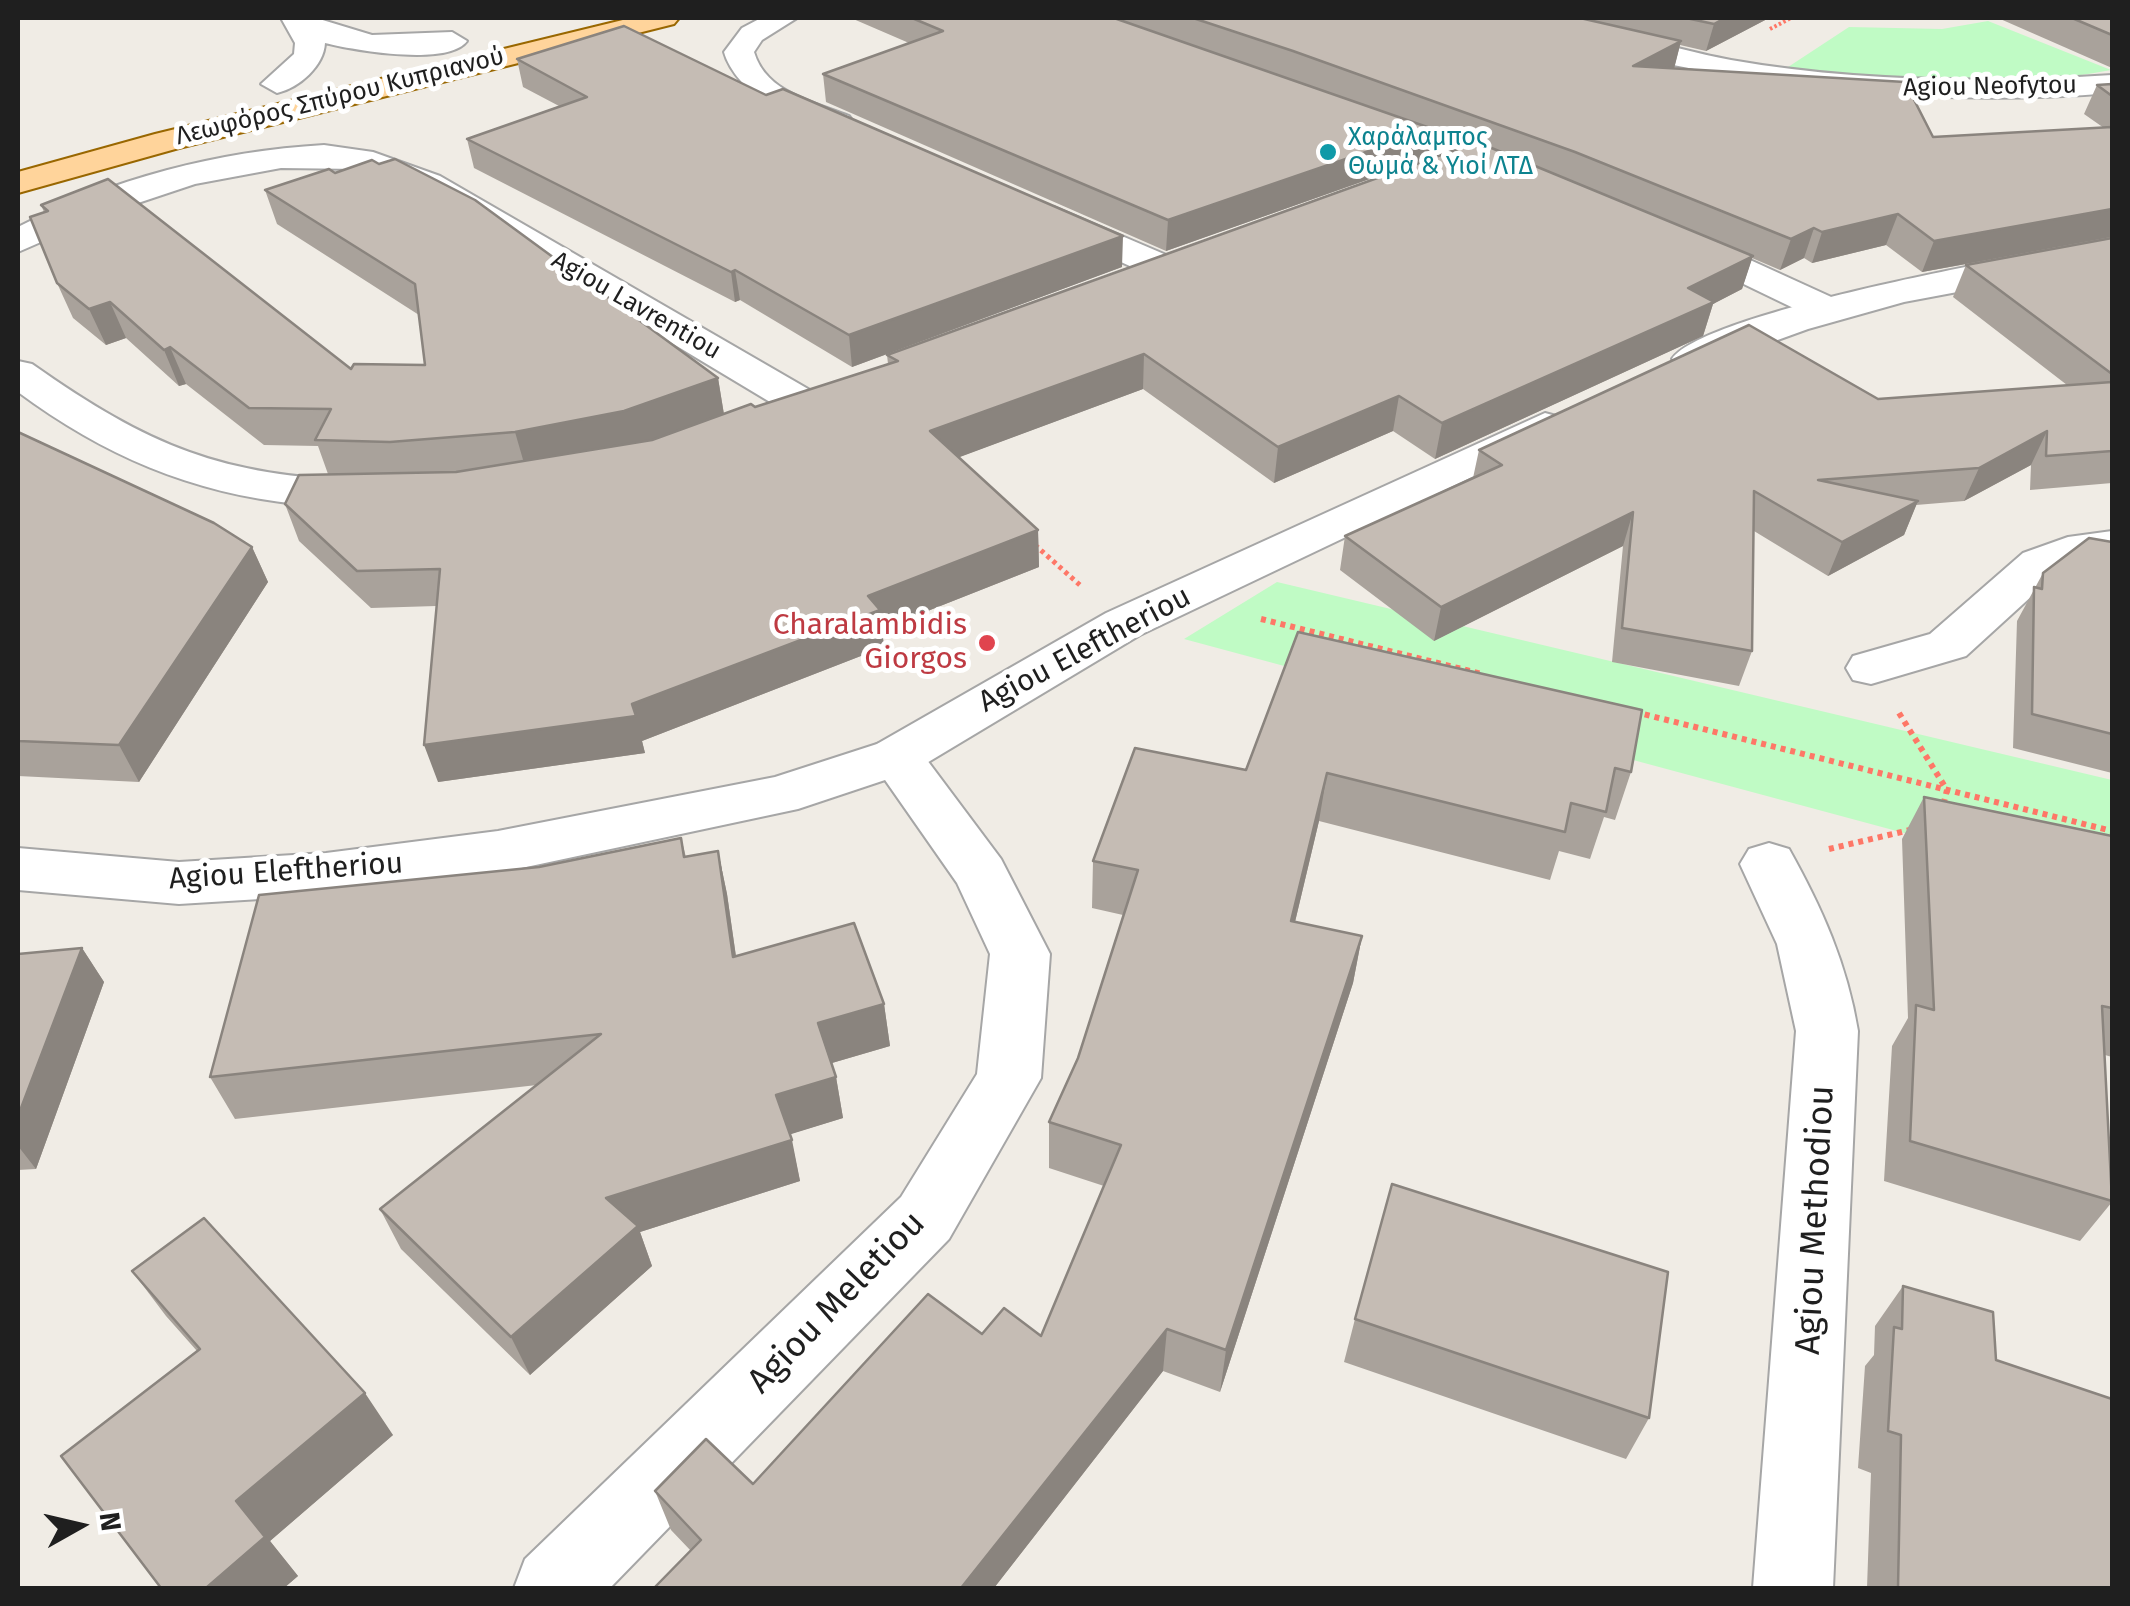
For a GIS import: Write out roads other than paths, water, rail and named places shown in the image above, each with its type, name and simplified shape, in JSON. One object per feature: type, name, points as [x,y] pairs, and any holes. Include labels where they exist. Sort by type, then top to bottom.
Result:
[{"type":"main road","name":"Λεωφόρος Σπύρου Κυπριανού","points":[[18,154],[277,84],[551,18]]},
{"type":"main road","name":"Λεωφόρος Σπύρου Κυπριανού","points":[[18,183],[205,131],[664,18]]},
{"type":"street","points":[[782,18],[752,34],[739,52],[741,68],[755,86],[862,134]]},
{"type":"street","name":"Agiou Neofytou","points":[[1514,18],[1606,46],[1814,82],[1973,90],[2112,84]]},
{"type":"street","points":[[299,19],[368,43],[398,46],[452,41]]},
{"type":"street","points":[[277,84],[309,57],[310,44],[299,19]]},
{"type":"street","points":[[1340,110],[1546,188]]},
{"type":"street","name":"Agiou Lavrentiou","points":[[18,240],[138,192],[214,170],[300,156],[364,159],[435,188],[819,396],[748,423]]},
{"type":"street","points":[[1417,178],[1471,159]]},
{"type":"street","points":[[1022,205],[1166,268]]},
{"type":"street","points":[[1657,230],[1826,309]]},
{"type":"street","points":[[1653,375],[1826,309],[1928,284],[2112,252]]},
{"type":"street","points":[[1111,288],[1202,255]]},
{"type":"street","points":[[18,373],[97,429],[157,460],[228,484],[326,494],[402,495]]},
{"type":"street","name":"Agiou Eleftheriou","points":[[18,868],[180,882],[326,874],[479,855],[779,795],[896,757],[1123,624],[1583,408]]},
{"type":"street","points":[[1871,668],[1948,645],[1970,630],[2040,562],[2112,544]]},
{"type":"street","name":"Agiou Meletiou","points":[[554,1588],[925,1218],[1009,1078],[1020,954],[981,874],[896,757]]},
{"type":"street","name":"Agiou Methodiou","points":[[1769,864],[1806,930],[1819,972],[1827,1031],[1794,1588]]},
{"type":"place","name":"Χαράλαμπος Θωμά & Υιοί ΛΤΔ","points":[[1328,152]]},
{"type":"place","name":"Charalambidis Giorgos","points":[[987,643]]}]
